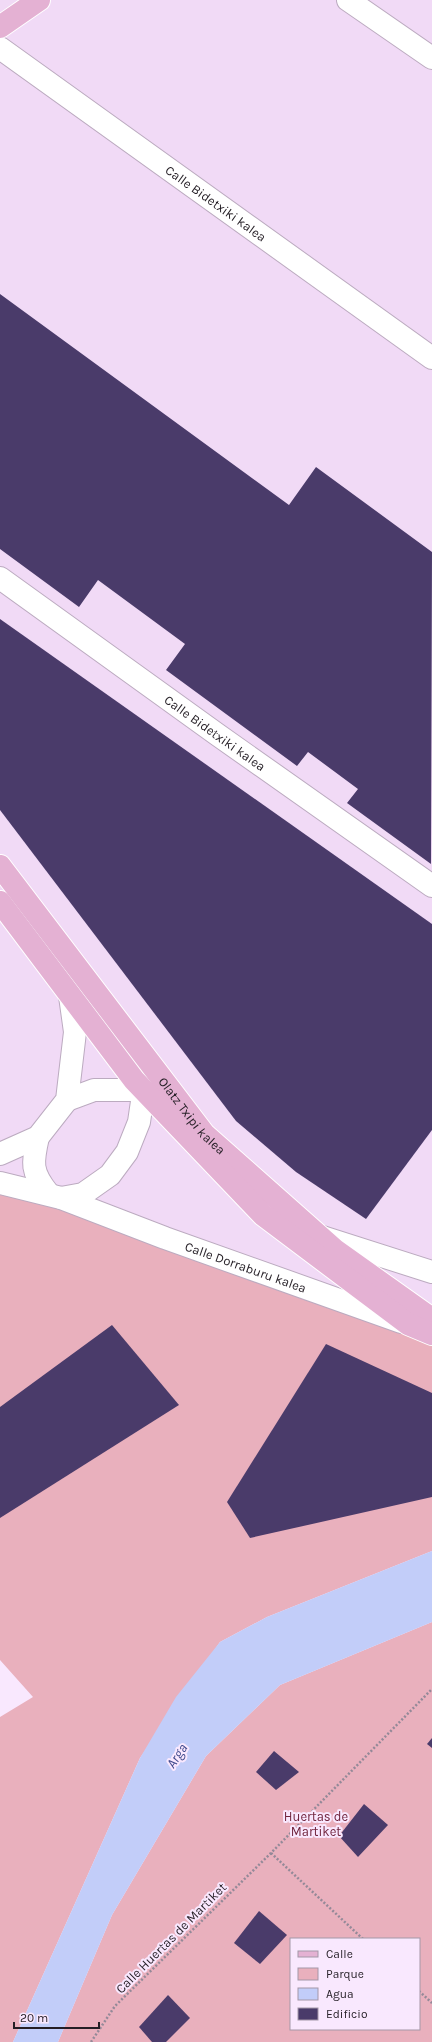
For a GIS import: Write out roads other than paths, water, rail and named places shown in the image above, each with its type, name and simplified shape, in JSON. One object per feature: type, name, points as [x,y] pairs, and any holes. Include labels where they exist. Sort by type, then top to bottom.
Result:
[{"type":"main road","points":[[0,27],[39,0]]},
{"type":"main road","name":"Olatz Txipi kalea","points":[[0,866],[204,1134],[335,1250],[432,1319]]},
{"type":"main road","name":"Olatz Txipi kalea","points":[[0,902],[134,1080],[263,1215],[408,1324]]},
{"type":"main road","name":"Calle Dorraburu kalea","points":[[408,1324],[432,1334]]},
{"type":"street","points":[[348,0],[432,58]]},
{"type":"street","name":"Calle Bidetxiki kalea","points":[[0,48],[432,358]]},
{"type":"street","name":"Calle Bidetxiki kalea","points":[[0,578],[218,735],[432,886]]},
{"type":"street","points":[[55,1195],[38,1180],[32,1161],[38,1137],[67,1100],[73,1064],[75,1032],[70,996]]},
{"type":"street","name":"Calle Dorraburu kalea","points":[[55,1195],[83,1194],[110,1175],[127,1152],[139,1122],[148,1061]]},
{"type":"street","points":[[67,1100],[94,1090],[144,1090],[185,1110]]},
{"type":"street","points":[[0,1154],[38,1137]]},
{"type":"street","name":"Calle Dorraburu kalea","points":[[0,1183],[55,1195],[165,1238],[408,1324]]},
{"type":"street","points":[[319,1236],[432,1272]]},
{"type":"street","points":[[382,1255],[373,1265],[385,1285]]},
{"type":"water","name":"Arga","points":[[432,1551],[432,1622],[280,1685],[206,1756],[112,1915],[58,2042],[13,2042],[140,1758],[176,1697],[220,1642],[267,1617]]},
{"type":"park label","name":"Huertas de Martiket","points":[[316,1824]]}]
